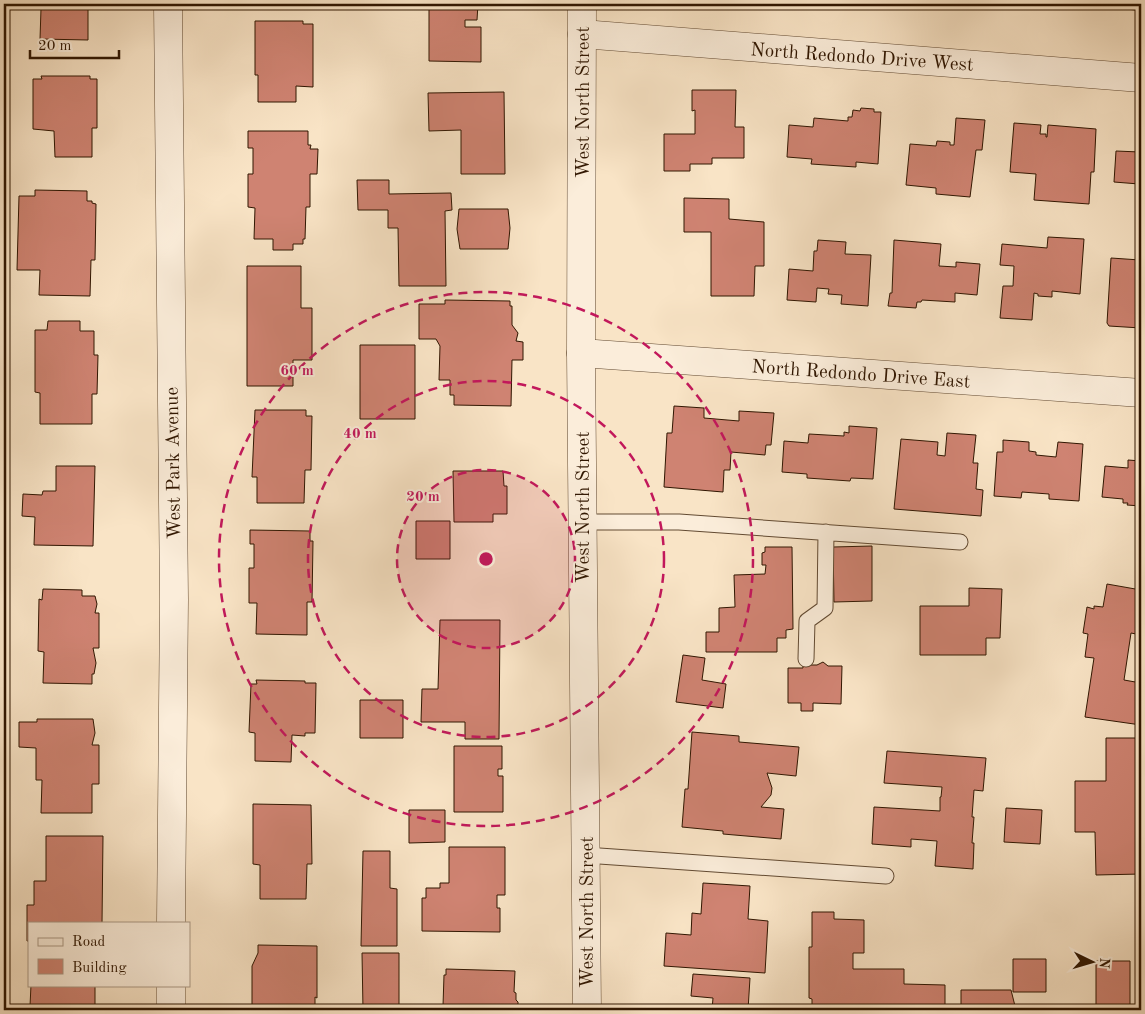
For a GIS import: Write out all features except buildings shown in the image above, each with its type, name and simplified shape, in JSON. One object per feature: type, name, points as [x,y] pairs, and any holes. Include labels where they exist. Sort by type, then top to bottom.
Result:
[{"type":"street","name":"West Park Avenue","points":[[168,4],[174,590],[171,922]]},
{"type":"street","name":"West North Street","points":[[582,4],[581,353],[587,1010]]},
{"type":"street","name":"North Redondo Drive West","points":[[582,34],[1141,78]]},
{"type":"street","name":"North Redondo Drive East","points":[[581,353],[1141,393]]},
{"type":"street","points":[[171,986],[171,1010]]},
{"type":"lane","points":[[582,522],[679,522],[960,542]]},
{"type":"lane","points":[[806,659],[807,621],[825,608],[826,532]]},
{"type":"lane","points":[[585,855],[886,876]]}]
